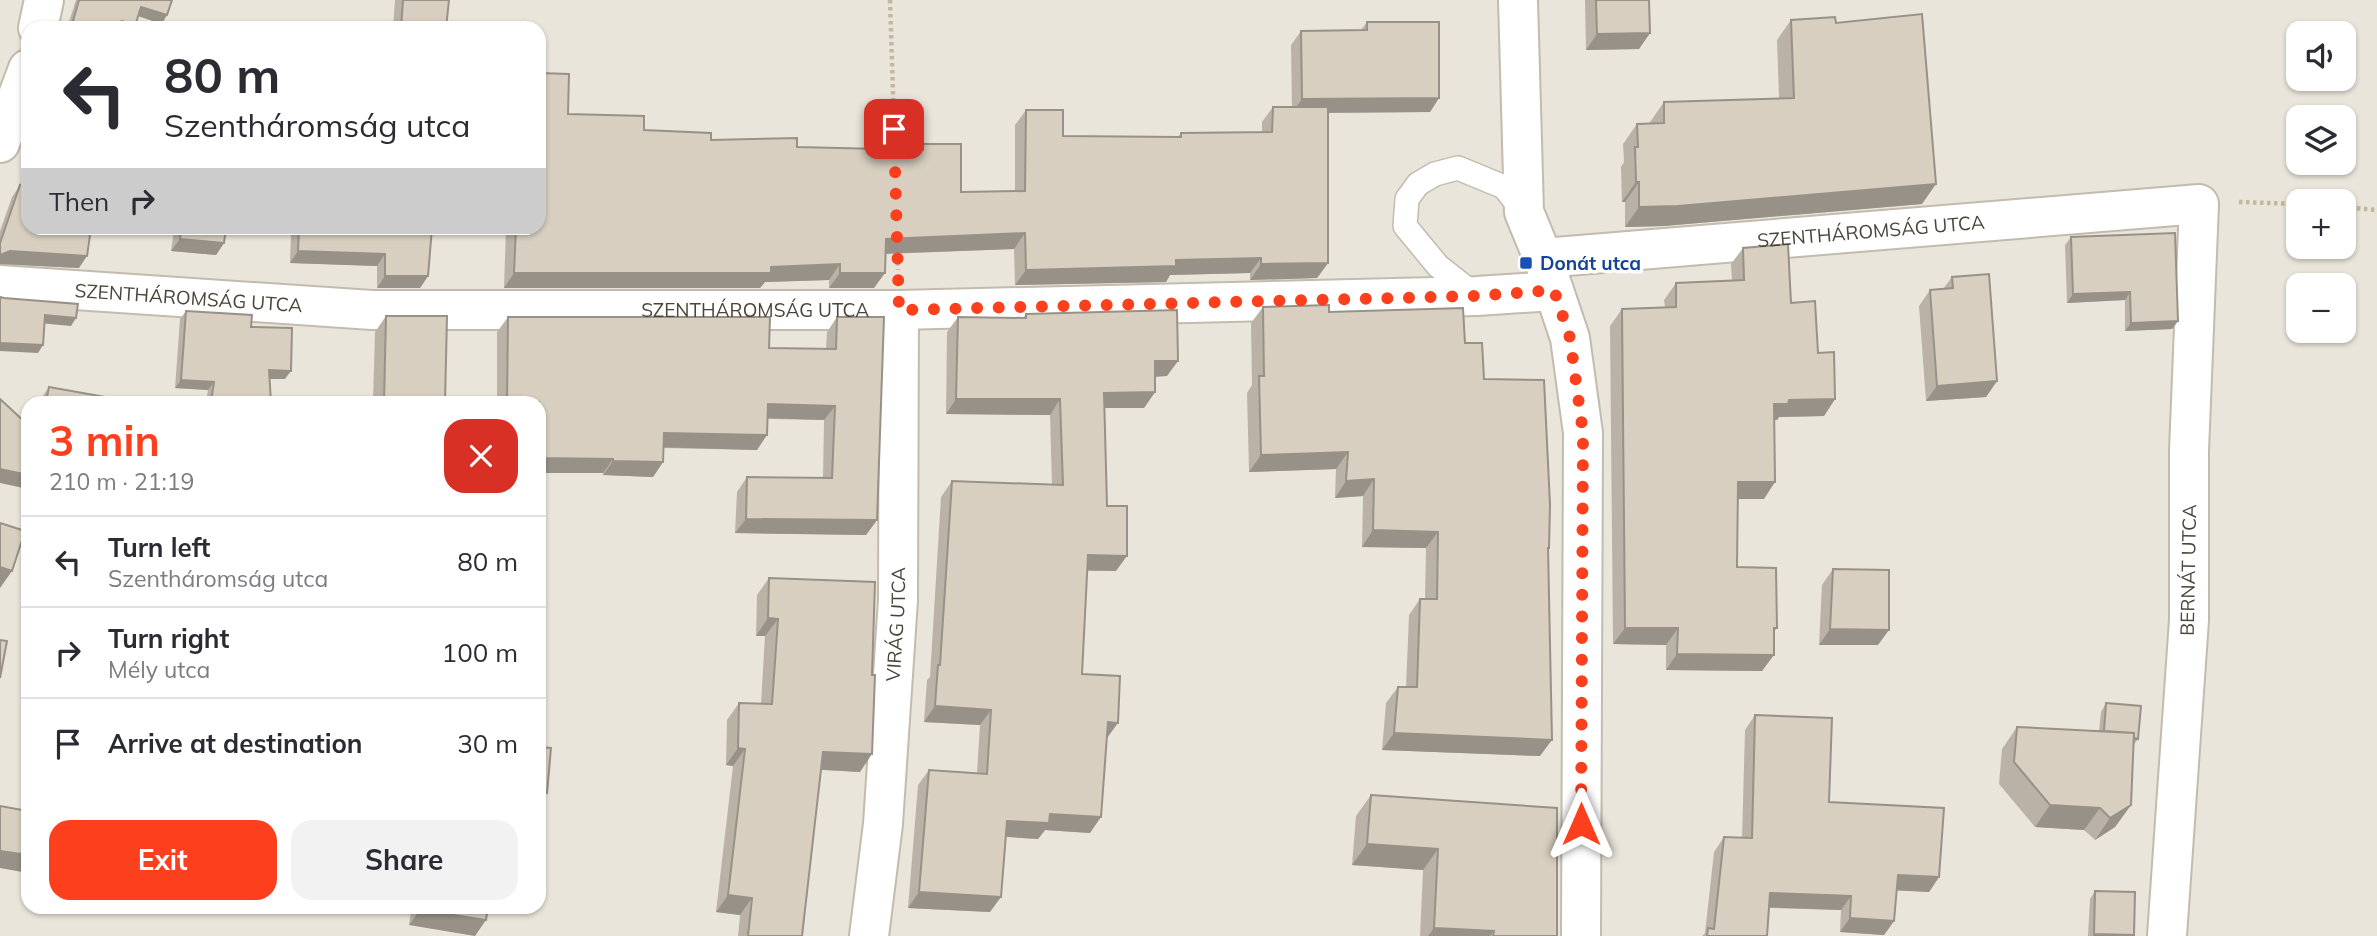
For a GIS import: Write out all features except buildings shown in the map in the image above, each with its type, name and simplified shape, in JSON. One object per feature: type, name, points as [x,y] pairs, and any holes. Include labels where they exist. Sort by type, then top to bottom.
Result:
[{"type":"street","points":[[40,21],[44,0]]},
{"type":"street","points":[[1518,0],[1524,212],[1549,274],[1570,338],[1583,433],[1581,936]]},
{"type":"street","points":[[0,143],[21,88]]},
{"type":"street","name":"SZENTHÁROMSÁG UTCA","points":[[0,285],[372,310],[899,310],[1477,296],[1549,274],[2199,204]]},
{"type":"street","name":"BERNÁT UTCA","points":[[2168,936],[2189,620],[2189,451],[2199,204]]},
{"type":"street","name":"VIRÁG UTCA","points":[[869,936],[883,824],[898,600],[899,310]]},
{"type":"lane","points":[[1477,296],[1438,266],[1405,226],[1407,199],[1418,184],[1435,174],[1458,168],[1504,187],[1524,212]]},
{"type":"path","points":[[890,0],[895,162]]},
{"type":"path","points":[[2199,204],[2258,201],[2286,203]]},
{"type":"path","points":[[2356,208],[2377,210]]},
{"type":"path","points":[[897,242],[899,310]]},
{"type":"shaded area","points":[[0,0],[2377,0],[2377,936],[0,936]]},
{"type":"place","name":"Donát utca","points":[[1526,263]]},
{"type":"route","points":[[894,129],[899,310],[1477,296],[1554,290],[1570,338],[1583,433],[1581,824]]}]
